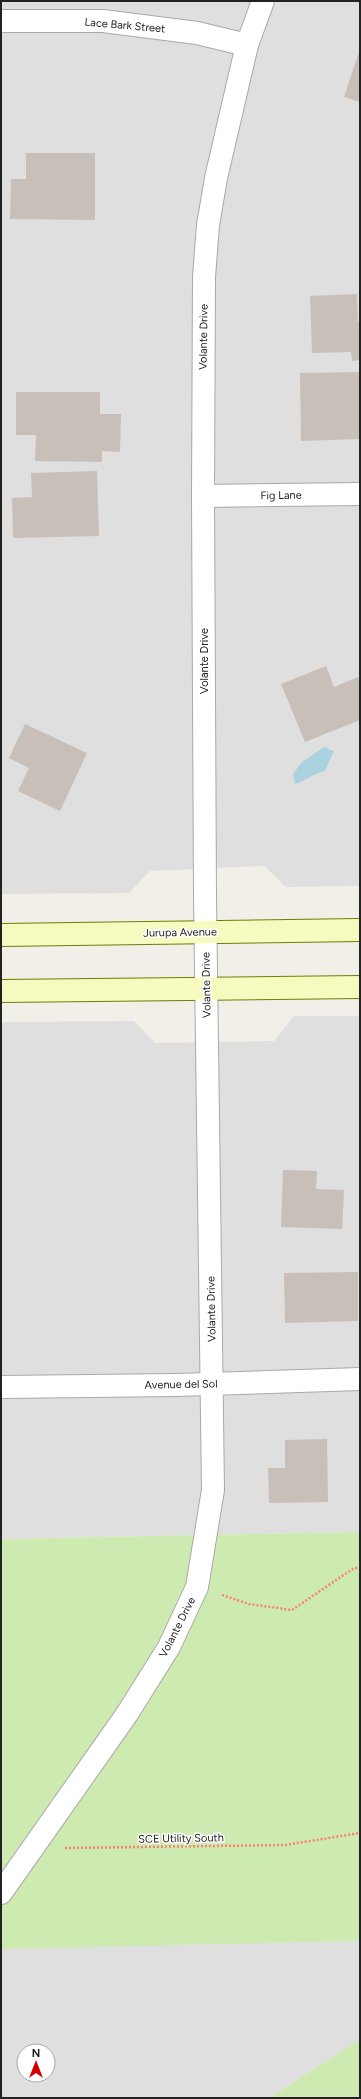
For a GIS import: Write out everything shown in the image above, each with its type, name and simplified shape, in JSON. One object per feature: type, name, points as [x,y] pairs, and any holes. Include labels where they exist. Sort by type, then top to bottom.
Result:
[{"type":"main road","name":"Jurupa Avenue","points":[[1,935],[360,930]]},
{"type":"main road","points":[[1,991],[360,987]]},
{"type":"street","name":"Volante Drive","points":[[1,1893],[127,1714],[169,1648],[197,1587],[213,1490],[206,989],[203,329],[208,225],[216,178],[247,45],[263,1]]},
{"type":"street","name":"Lace Bark Street","points":[[1,21],[103,21],[197,33],[247,45]]},
{"type":"street","name":"Fig Lane","points":[[203,496],[360,494]]},
{"type":"street","name":"Avenue del Sol","points":[[1,1387],[212,1384],[360,1379]]},
{"type":"path","points":[[197,1587],[249,1604],[292,1610],[354,1568],[360,1568]]},
{"type":"path","name":"SCE Utility South","points":[[32,1851],[77,1848],[285,1845],[360,1833]]},
{"type":"shaded area","points":[[1,1],[360,1],[360,886],[286,887],[264,866],[150,871],[129,893],[1,894]]},
{"type":"shaded area","points":[[294,1016],[360,1016],[360,1532],[1,1539],[1,1022],[134,1021],[155,1043],[274,1041]]},
{"type":"shaded area","points":[[360,1941],[360,2039],[269,2098],[1,2098],[1,1948]]},
{"type":"green space","points":[[360,1532],[360,1941],[1,1949],[1,1539]]},
{"type":"green space","points":[[360,2039],[360,2098],[269,2098]]},
{"type":"water","points":[[324,747],[334,751],[325,771],[317,773],[295,784],[293,774],[301,763]]},
{"type":"building","points":[[360,49],[360,102],[344,97]]},
{"type":"building","points":[[26,153],[95,153],[95,220],[10,219],[11,179],[26,179]]},
{"type":"building","points":[[357,294],[358,322],[360,322],[360,360],[352,361],[351,352],[312,353],[310,296]]},
{"type":"building","points":[[360,372],[360,439],[301,441],[300,373]]},
{"type":"building","points":[[16,392],[100,392],[100,414],[121,414],[120,452],[102,451],[102,462],[35,461],[36,435],[16,435]]},
{"type":"building","points":[[97,471],[99,536],[13,538],[12,498],[32,497],[31,473]]},
{"type":"building","points":[[326,666],[334,687],[358,677],[360,682],[360,720],[305,742],[281,684]]},
{"type":"building","points":[[25,724],[87,753],[60,811],[18,791],[29,768],[9,758]]},
{"type":"building","points":[[283,1170],[317,1171],[316,1189],[344,1190],[342,1229],[281,1227]]},
{"type":"building","points":[[358,1272],[358,1321],[285,1323],[284,1273]]},
{"type":"building","points":[[327,1439],[328,1502],[269,1503],[268,1468],[285,1468],[285,1440]]}]
